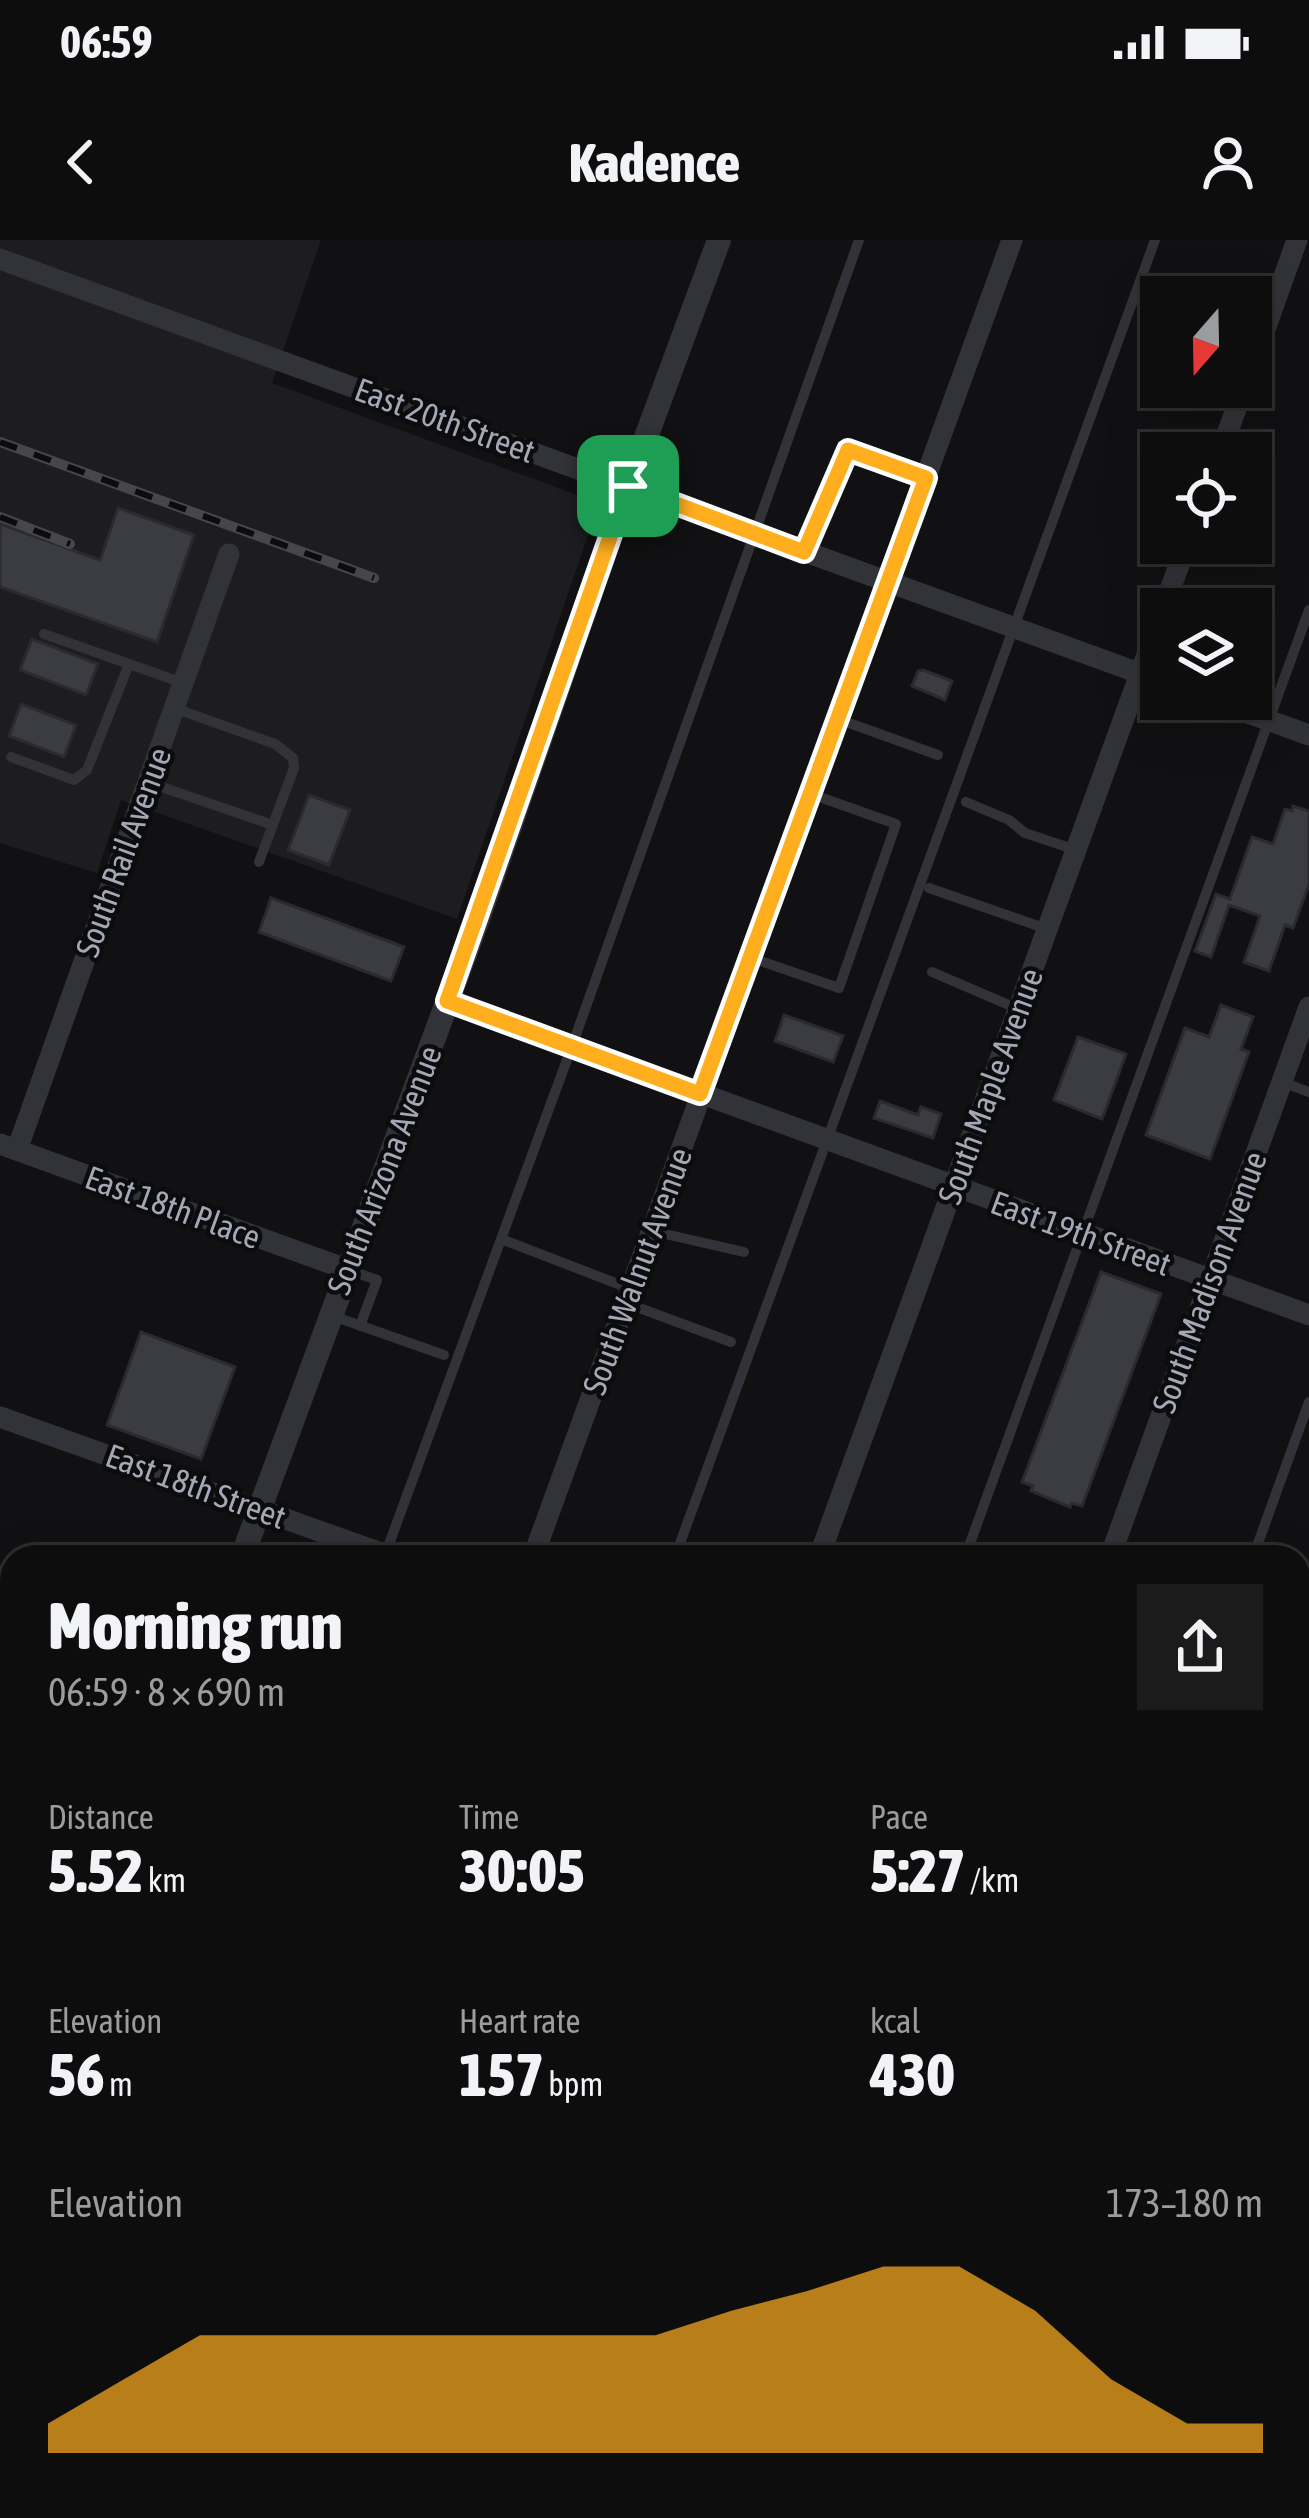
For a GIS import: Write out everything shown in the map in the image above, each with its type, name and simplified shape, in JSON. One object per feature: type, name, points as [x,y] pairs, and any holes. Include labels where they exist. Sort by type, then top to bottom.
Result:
[{"type":"street","name":"South Arizona Avenue","points":[[246,1545],[719,240]]},
{"type":"street","name":"South Walnut Avenue","points":[[537,1545],[1012,240]]},
{"type":"street","points":[[1272,311],[1298,240]]},
{"type":"street","name":"East 20th Street","points":[[0,260],[1140,674]]},
{"type":"street","name":"South Rail Avenue","points":[[8,1147],[148,782],[229,554]]},
{"type":"street","name":"South Maple Avenue","points":[[823,1545],[1076,850],[1140,701]]},
{"type":"street","points":[[1269,721],[1309,735]]},
{"type":"street","name":"East 19th Street","points":[[447,1001],[1309,1315]]},
{"type":"street","name":"South Madison Avenue","points":[[1114,1545],[1309,1007]]},
{"type":"street","name":"East 18th Place","points":[[8,1147],[346,1269]]},
{"type":"street","name":"East 18th Street","points":[[0,1417],[358,1545]]},
{"type":"lane","points":[[392,1545],[859,240]]},
{"type":"lane","points":[[679,1545],[1155,240]]},
{"type":"lane","points":[[804,552],[848,450],[926,478]]},
{"type":"lane","points":[[969,1545],[1309,610]]},
{"type":"lane","points":[[44,634],[182,683]]},
{"type":"lane","points":[[10,757],[74,780],[81,776],[130,664]]},
{"type":"lane","points":[[174,708],[275,744],[293,758],[294,768],[259,862]]},
{"type":"lane","points":[[838,719],[938,754]]},
{"type":"lane","points":[[148,782],[273,825]]},
{"type":"lane","points":[[751,958],[839,988],[896,824],[811,794]]},
{"type":"lane","points":[[966,802],[1009,820],[1025,833],[1076,850]]},
{"type":"lane","points":[[929,888],[1047,929]]},
{"type":"lane","points":[[932,972],[1018,1009]]},
{"type":"lane","points":[[1282,1082],[1309,1092]]},
{"type":"lane","points":[[652,1231],[744,1252]]},
{"type":"lane","points":[[501,1239],[731,1342]]},
{"type":"lane","points":[[346,1269],[376,1280],[360,1325]]},
{"type":"lane","points":[[329,1315],[444,1355]]},
{"type":"lane","points":[[1257,1545],[1309,1402]]},
{"type":"shaded area","points":[[0,240],[321,240],[272,383],[599,503],[457,919],[121,800],[97,873],[0,843]]},
{"type":"building","points":[[118,508],[194,535],[157,642],[0,587],[0,524],[100,560]]},
{"type":"building","points":[[32,639],[98,664],[86,695],[20,670]]},
{"type":"building","points":[[923,670],[952,681],[945,700],[912,686]]},
{"type":"building","points":[[21,704],[76,725],[64,757],[9,736]]},
{"type":"building","points":[[309,795],[350,810],[329,865],[288,850]]},
{"type":"building","points":[[1293,806],[1309,811],[1309,884],[1293,928],[1285,925],[1269,971],[1244,962],[1260,916],[1229,905],[1211,957],[1195,951],[1216,894],[1230,899],[1252,837],[1273,844],[1285,809],[1292,811]]},
{"type":"building","points":[[271,898],[404,947],[391,981],[259,932]]},
{"type":"building","points":[[1221,1005],[1253,1017],[1241,1049],[1249,1052],[1210,1159],[1146,1135],[1185,1028],[1209,1037]]},
{"type":"building","points":[[784,1015],[843,1036],[833,1062],[775,1041]]},
{"type":"building","points":[[1078,1037],[1126,1054],[1102,1119],[1054,1100]]},
{"type":"building","points":[[880,1101],[918,1115],[921,1107],[941,1114],[933,1138],[874,1118]]},
{"type":"building","points":[[1101,1272],[1161,1294],[1082,1506],[1072,1503],[1070,1507],[1031,1491],[1033,1486],[1022,1482]]},
{"type":"building","points":[[141,1332],[235,1367],[201,1459],[107,1425]]},
{"type":"railway","points":[[0,442],[374,578]]},
{"type":"railway","points":[[0,517],[70,544]]},
{"type":"route","points":[[848,450],[926,478],[700,1094],[447,1001],[628,486],[804,552],[848,450]]}]
